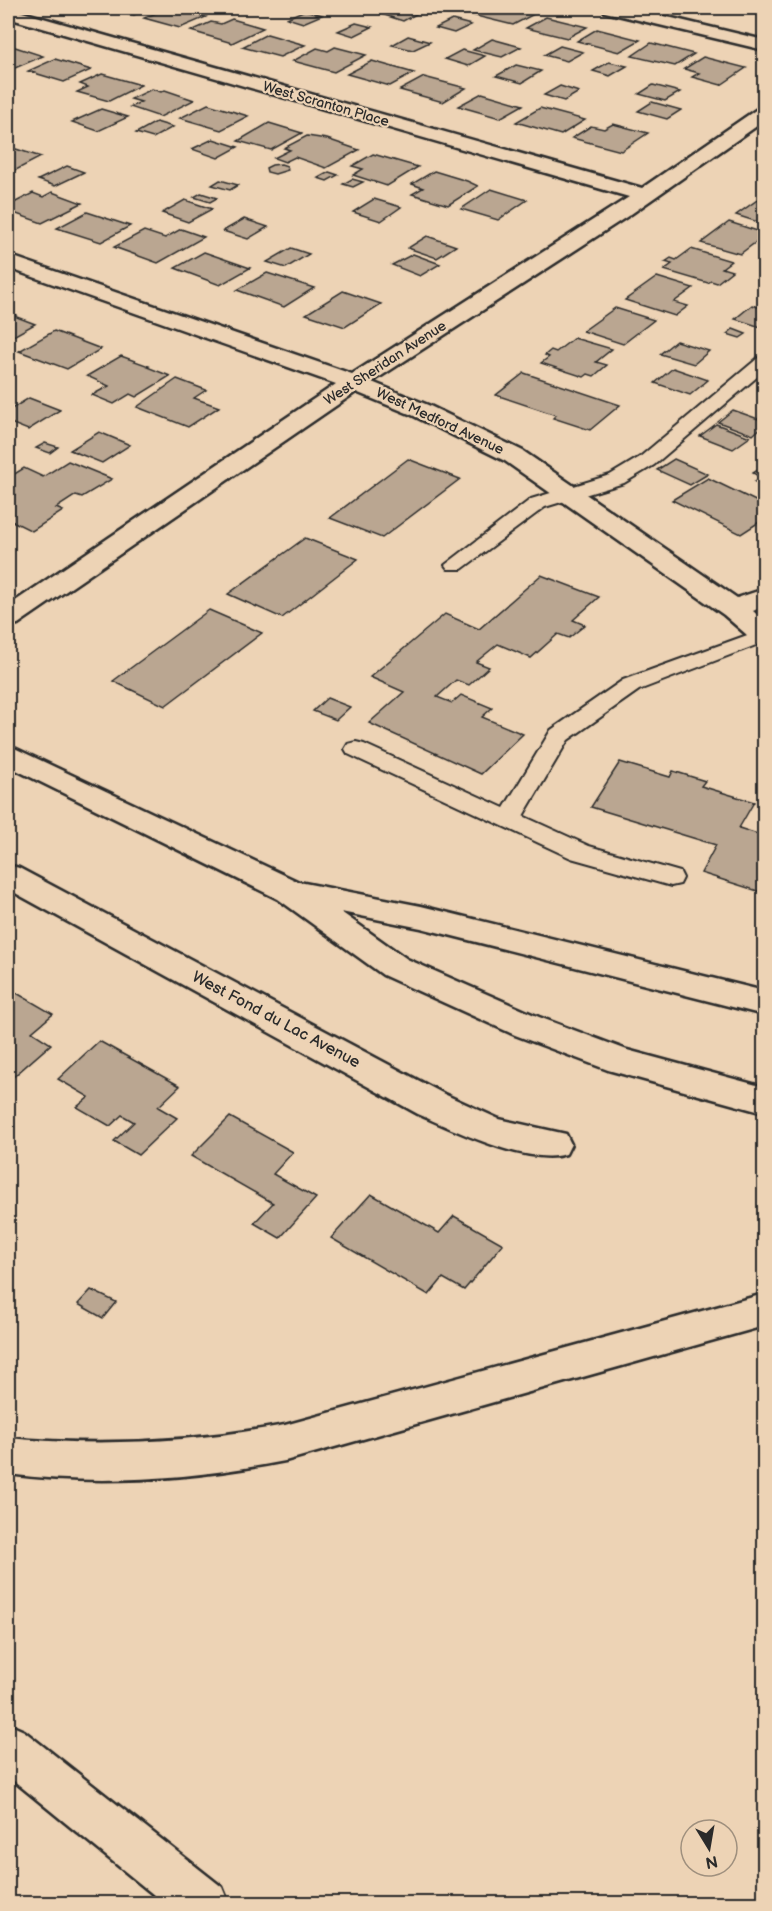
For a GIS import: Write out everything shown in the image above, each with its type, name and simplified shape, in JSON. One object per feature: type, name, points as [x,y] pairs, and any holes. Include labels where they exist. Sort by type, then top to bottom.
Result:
[{"type":"main road","points":[[611,8],[765,45]]},
{"type":"main road","name":"West Scranton Place","points":[[8,13],[644,195]]},
{"type":"main road","name":"West Sheridan Avenue","points":[[8,618],[355,383],[644,195],[765,113]]},
{"type":"main road","name":"West Medford Avenue","points":[[8,261],[355,383],[420,410],[514,456],[734,609],[765,635]]},
{"type":"main road","points":[[734,609],[765,597]]},
{"type":"main road","points":[[8,754],[289,891],[395,967],[527,1026],[620,1061],[765,1100]]},
{"type":"main road","name":"West Fond du Lac Avenue","points":[[8,876],[431,1104],[492,1131],[514,1138],[553,1144]]},
{"type":"main road","points":[[289,891],[421,917],[765,1004]]},
{"type":"main road","points":[[8,1456],[69,1460],[170,1459],[237,1454],[285,1443],[765,1310]]},
{"type":"main road","points":[[8,1747],[205,1904]]},
{"type":"lane","points":[[455,565],[538,503],[568,492],[617,479],[646,461],[765,362]]},
{"type":"lane","points":[[509,820],[559,735],[631,685],[765,635]]},
{"type":"lane","points":[[356,749],[580,852],[671,878]]},
{"type":"building","points":[[107,8],[150,8],[134,15]]},
{"type":"building","points":[[168,8],[206,17],[180,28],[144,18]]},
{"type":"building","points":[[400,8],[420,12],[403,21],[384,15]]},
{"type":"building","points":[[486,8],[509,8],[534,14],[513,25],[472,15]]},
{"type":"building","points":[[731,8],[764,8],[764,11],[758,14]]},
{"type":"building","points":[[305,10],[322,15],[303,23],[287,18]]},
{"type":"building","points":[[546,17],[587,27],[567,38],[526,28]]},
{"type":"building","points":[[232,19],[263,28],[232,43],[191,31],[211,22],[221,24]]},
{"type":"building","points":[[452,20],[471,25],[454,33],[436,28]]},
{"type":"building","points":[[356,23],[372,27],[354,36],[338,31]]},
{"type":"building","points":[[597,29],[640,40],[619,52],[577,41]]},
{"type":"building","points":[[267,34],[305,45],[280,57],[242,47]]},
{"type":"building","points":[[408,36],[430,42],[413,50],[392,45]]},
{"type":"building","points":[[492,39],[521,47],[502,57],[473,50]]},
{"type":"building","points":[[651,43],[694,54],[675,66],[632,56]]},
{"type":"building","points":[[9,45],[43,56],[15,68],[8,66]]},
{"type":"building","points":[[560,46],[583,52],[567,61],[544,55]]},
{"type":"building","points":[[335,47],[366,55],[334,72],[293,61],[317,48],[328,51]]},
{"type":"building","points":[[462,50],[485,56],[468,66],[445,59]]},
{"type":"building","points":[[703,57],[746,68],[721,85],[692,77],[699,73],[684,69]]},
{"type":"building","points":[[55,59],[91,70],[64,82],[28,71]]},
{"type":"building","points":[[372,61],[414,73],[390,86],[347,74]]},
{"type":"building","points":[[609,62],[627,66],[610,76],[593,71]]},
{"type":"building","points":[[516,65],[541,71],[522,83],[496,76]]},
{"type":"building","points":[[102,74],[141,85],[109,101],[77,92],[88,87],[80,84]]},
{"type":"building","points":[[424,77],[466,88],[443,102],[400,90]]},
{"type":"building","points":[[653,85],[680,92],[665,101],[639,94]]},
{"type":"building","points":[[560,86],[579,92],[564,101],[544,95]]},
{"type":"building","points":[[152,89],[161,92],[165,90],[194,100],[160,117],[130,107],[141,102],[131,99]]},
{"type":"building","points":[[482,93],[523,105],[500,118],[458,106]]},
{"type":"building","points":[[652,102],[681,110],[667,119],[638,111]]},
{"type":"building","points":[[208,104],[248,116],[221,130],[180,118]]},
{"type":"building","points":[[540,108],[585,120],[561,135],[516,122]]},
{"type":"building","points":[[101,109],[128,117],[98,131],[72,122]]},
{"type":"building","points":[[156,122],[173,127],[153,138],[136,133]]},
{"type":"building","points":[[269,123],[302,133],[271,150],[238,141]]},
{"type":"building","points":[[613,124],[648,133],[621,151],[572,138],[591,126],[604,129]]},
{"type":"building","points":[[307,136],[327,139],[359,150],[326,168],[295,157],[285,162],[274,158],[290,150],[284,148]]},
{"type":"building","points":[[213,139],[238,147],[218,158],[192,149]]},
{"type":"building","points":[[16,149],[41,157],[16,170],[8,167],[8,153]]},
{"type":"building","points":[[373,154],[418,167],[387,186],[353,175],[363,169],[352,166]]},
{"type":"building","points":[[281,164],[287,166],[288,170],[275,174],[267,172],[266,168]]},
{"type":"building","points":[[67,166],[84,172],[55,186],[38,180]]},
{"type":"building","points":[[434,171],[478,186],[448,205],[412,194],[423,188],[412,184]]},
{"type":"building","points":[[329,172],[338,175],[327,181],[318,178]]},
{"type":"building","points":[[352,179],[363,182],[353,187],[343,184]]},
{"type":"building","points":[[220,180],[238,185],[230,190],[212,185]]},
{"type":"building","points":[[491,189],[527,200],[498,220],[461,209]]},
{"type":"building","points":[[52,192],[82,203],[42,223],[8,211],[8,206],[33,193],[43,197]]},
{"type":"building","points":[[201,193],[217,198],[210,202],[194,197]]},
{"type":"building","points":[[763,196],[764,224],[736,215]]},
{"type":"building","points":[[374,199],[401,207],[381,221],[353,212]]},
{"type":"building","points":[[185,200],[212,209],[188,222],[162,213]]},
{"type":"building","points":[[87,212],[130,226],[101,242],[57,228]]},
{"type":"building","points":[[244,219],[268,227],[248,239],[223,231]]},
{"type":"building","points":[[729,222],[764,233],[764,236],[740,254],[701,243]]},
{"type":"building","points":[[181,229],[204,237],[158,263],[114,247],[144,231],[165,238]]},
{"type":"building","points":[[427,236],[456,246],[437,258],[408,248]]},
{"type":"building","points":[[291,248],[309,254],[286,268],[267,262]]},
{"type":"building","points":[[691,249],[731,261],[722,268],[732,271],[717,283],[711,281],[708,283],[664,270],[672,264],[665,262],[671,258],[676,260]]},
{"type":"building","points":[[204,252],[250,268],[220,285],[175,268]]},
{"type":"building","points":[[413,254],[440,264],[420,276],[392,265]]},
{"type":"building","points":[[267,273],[314,288],[284,307],[237,290]]},
{"type":"building","points":[[657,277],[693,288],[674,302],[688,306],[675,316],[625,300]]},
{"type":"building","points":[[343,291],[381,304],[345,327],[306,314]]},
{"type":"building","points":[[752,305],[764,309],[764,328],[735,319]]},
{"type":"building","points":[[615,308],[654,320],[623,344],[583,331]]},
{"type":"building","points":[[8,312],[16,315],[14,316],[35,324],[8,339]]},
{"type":"building","points":[[733,329],[746,334],[740,338],[727,334]]},
{"type":"building","points":[[54,331],[101,349],[67,369],[19,351]]},
{"type":"building","points":[[574,338],[612,349],[596,362],[607,365],[594,376],[588,374],[584,377],[541,363],[549,357],[545,355],[551,350],[556,352]]},
{"type":"building","points":[[676,341],[709,351],[694,364],[660,354]]},
{"type":"building","points":[[121,356],[170,376],[136,397],[130,394],[114,404],[92,395],[109,386],[87,376]]},
{"type":"building","points":[[673,368],[708,380],[690,395],[655,383]]},
{"type":"building","points":[[524,373],[620,405],[590,430],[553,418],[556,415],[496,395]]},
{"type":"building","points":[[177,379],[206,390],[194,398],[219,407],[188,427],[137,407]]},
{"type":"building","points":[[29,398],[60,410],[28,430],[8,422],[8,411]]},
{"type":"building","points":[[733,410],[764,421],[764,425],[753,435],[718,422]]},
{"type":"building","points":[[716,424],[750,437],[733,449],[700,436]]},
{"type":"building","points":[[99,432],[130,445],[102,463],[70,450]]},
{"type":"building","points":[[45,443],[58,447],[50,453],[36,448]]},
{"type":"building","points":[[408,459],[460,479],[382,538],[330,518]]},
{"type":"building","points":[[674,459],[708,474],[690,485],[657,470]]},
{"type":"building","points":[[68,461],[112,479],[82,497],[76,495],[56,508],[63,511],[32,531],[8,519],[8,499],[15,494],[8,491],[8,478],[24,468],[43,477]]},
{"type":"building","points":[[764,466],[764,486],[755,482],[762,478],[753,473]]},
{"type":"building","points":[[708,478],[764,505],[764,519],[741,534],[672,500]]},
{"type":"building","points":[[305,538],[358,559],[282,618],[228,594]]},
{"type":"building","points":[[541,575],[599,597],[573,620],[585,625],[569,638],[558,634],[531,658],[498,644],[476,662],[489,667],[469,685],[456,680],[437,697],[452,703],[461,695],[492,708],[482,717],[523,734],[481,774],[369,723],[404,692],[370,677],[445,614],[479,629]]},
{"type":"building","points":[[209,610],[262,633],[165,706],[113,681]]},
{"type":"building","points":[[327,698],[350,707],[336,720],[313,711]]},
{"type":"building","points":[[620,762],[670,777],[673,771],[705,781],[701,786],[754,802],[739,828],[764,836],[764,893],[701,873],[716,845],[591,807]]},
{"type":"building","points":[[8,988],[53,1014],[32,1032],[51,1044],[12,1078],[8,1076]]},
{"type":"building","points":[[99,1041],[180,1086],[158,1107],[177,1118],[138,1155],[114,1141],[134,1122],[122,1115],[110,1126],[77,1107],[89,1097],[58,1079]]},
{"type":"building","points":[[230,1117],[293,1152],[273,1174],[316,1198],[280,1238],[254,1223],[273,1203],[191,1156]]},
{"type":"building","points":[[371,1194],[439,1233],[454,1216],[503,1244],[464,1290],[443,1278],[429,1295],[331,1238]]},
{"type":"building","points":[[91,1290],[116,1302],[103,1318],[78,1304]]}]
